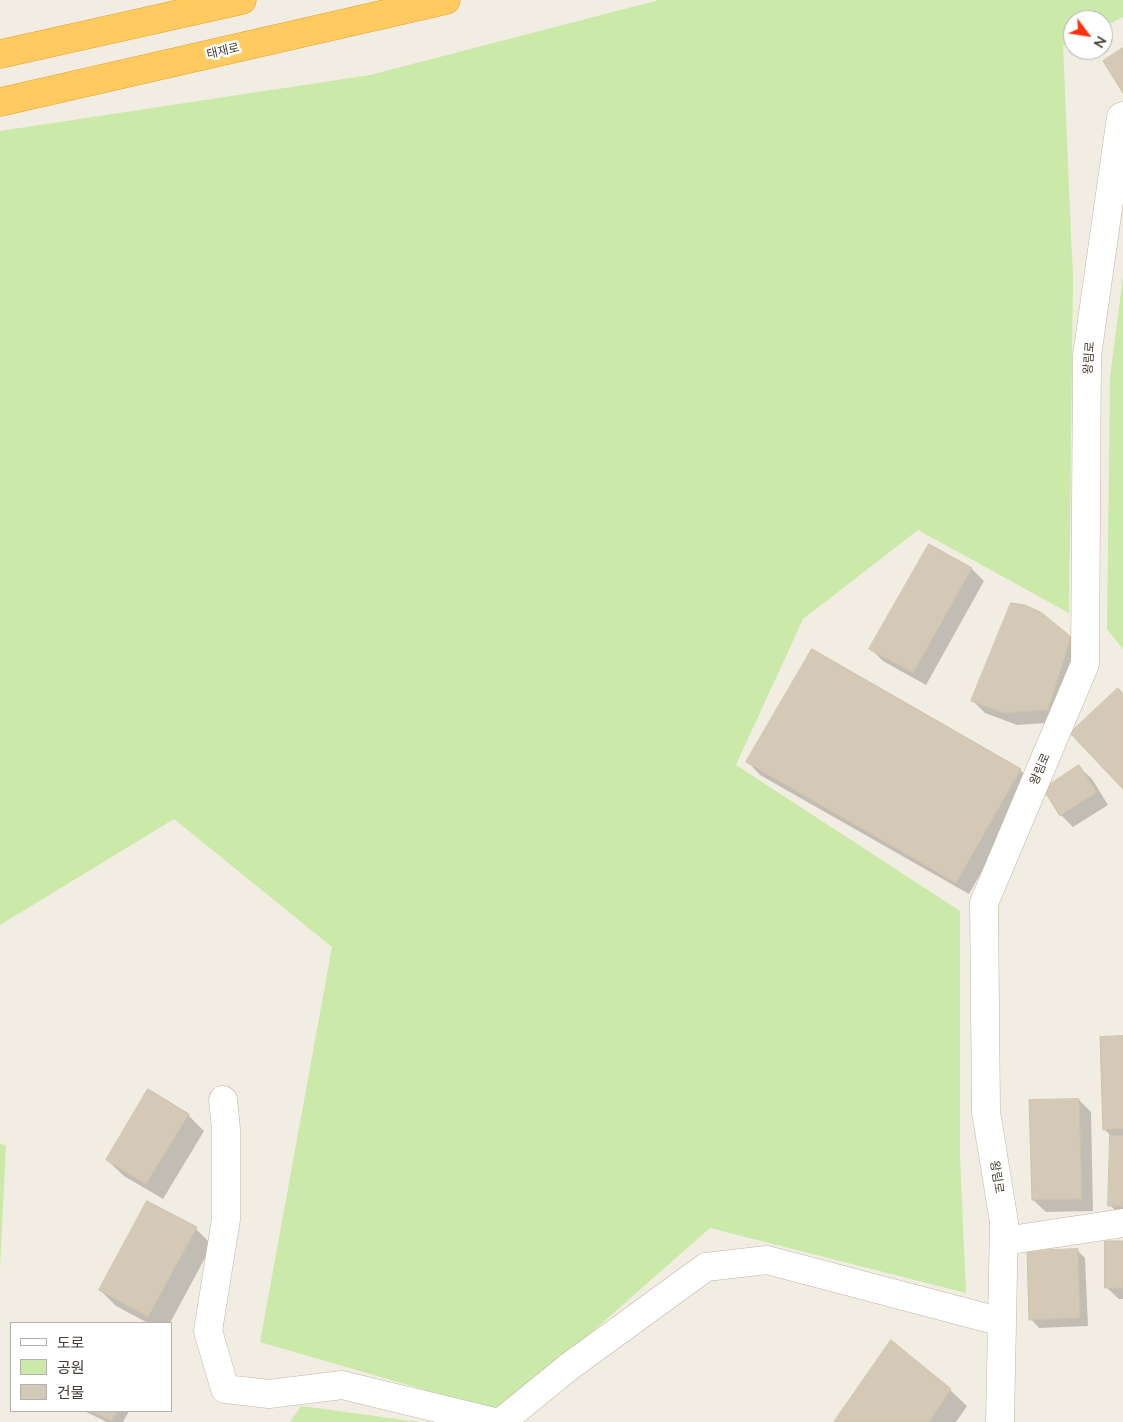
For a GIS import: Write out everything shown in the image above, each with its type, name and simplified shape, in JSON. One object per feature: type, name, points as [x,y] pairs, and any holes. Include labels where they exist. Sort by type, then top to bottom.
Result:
[{"type":"highway","points":[[0,54],[242,0]]},
{"type":"highway","name":"태재로","points":[[0,102],[446,0]]},
{"type":"street","name":"왕림로","points":[[1000,1422],[1004,1222],[986,1112],[984,903],[1085,664],[1087,356],[1121,117],[1123,116]]},
{"type":"street","points":[[223,1100],[226,1130],[226,1219],[208,1331],[224,1389],[269,1394],[342,1384],[496,1422]]},
{"type":"street","points":[[1004,1241],[1123,1223]]},
{"type":"street","points":[[501,1422],[570,1366],[706,1267],[767,1260],[1002,1322]]},
{"type":"green space","points":[[659,0],[1123,0],[1123,17],[1113,22],[1113,10],[1063,10],[1063,60],[1073,279],[1069,613],[918,530],[803,619],[736,765],[960,911],[960,1157],[966,1293],[710,1228],[501,1412],[260,1342],[332,947],[174,819],[0,925],[0,131],[370,75]]},
{"type":"green space","points":[[1123,277],[1123,649],[1107,629],[1110,377]]},
{"type":"green space","points":[[0,1143],[6,1146],[0,1269]]},
{"type":"green space","points":[[301,1406],[419,1422],[290,1422]]},
{"type":"building","points":[[1123,48],[1123,93],[1103,61],[1113,60],[1113,54]]},
{"type":"building","points":[[929,544],[972,568],[913,673],[869,649]]},
{"type":"building","points":[[1011,603],[1025,605],[1042,613],[1071,637],[1048,710],[1004,713],[971,701]]},
{"type":"building","points":[[812,649],[1021,769],[956,883],[746,762]]},
{"type":"building","points":[[1118,688],[1123,694],[1123,789],[1070,733]]},
{"type":"building","points":[[1079,765],[1097,792],[1060,816],[1043,789]]},
{"type":"building","points":[[1123,1036],[1123,1129],[1103,1130],[1100,1037]]},
{"type":"building","points":[[148,1089],[189,1114],[146,1184],[106,1160]]},
{"type":"building","points":[[1079,1099],[1082,1199],[1032,1200],[1029,1100]]},
{"type":"building","points":[[1110,1135],[1123,1136],[1123,1206],[1108,1206]]},
{"type":"building","points":[[147,1201],[197,1227],[148,1317],[99,1290]]},
{"type":"building","points":[[1105,1241],[1123,1241],[1123,1288],[1105,1288]]},
{"type":"building","points":[[1078,1249],[1080,1318],[1029,1320],[1027,1251]]},
{"type":"building","points":[[891,1340],[951,1389],[929,1422],[834,1422]]},
{"type":"building","points":[[93,1412],[116,1412],[112,1421]]}]
